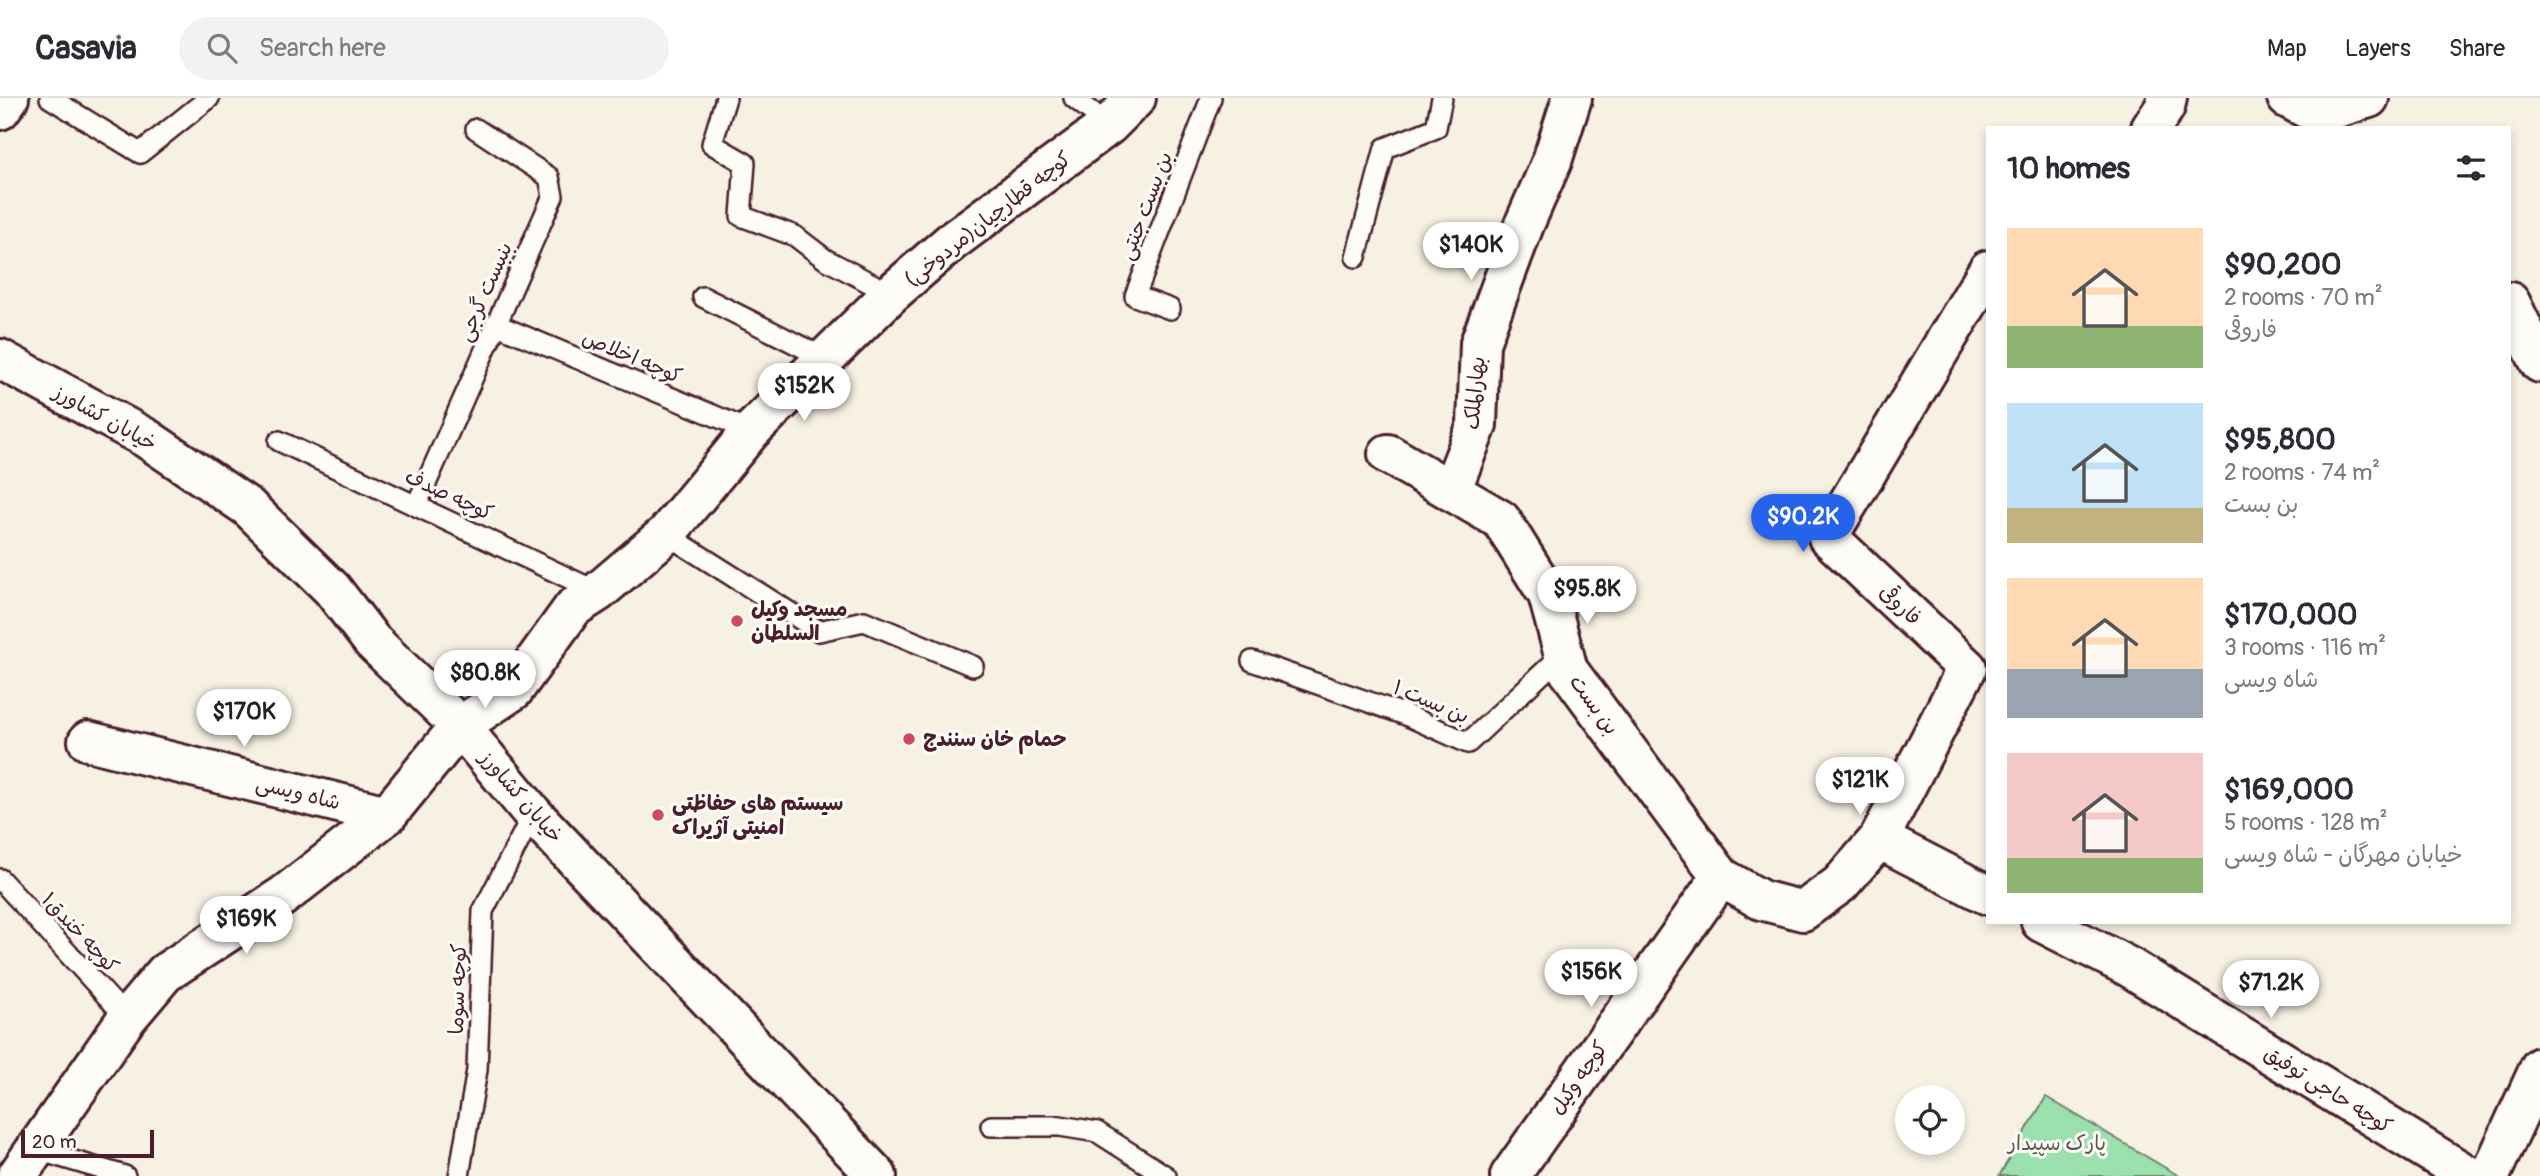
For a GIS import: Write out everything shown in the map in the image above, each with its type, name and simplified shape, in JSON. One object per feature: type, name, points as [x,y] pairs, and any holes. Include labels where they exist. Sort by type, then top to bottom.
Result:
[{"type":"street","points":[[0,110],[9,98]]},
{"type":"street","name":"بهارالملک","points":[[1451,491],[1477,425],[1480,343],[1524,225],[1552,161],[1572,98]]},
{"type":"street","points":[[2310,113],[2369,98]]},
{"type":"street","name":"کوچه قطارچیان(مردوخی)","points":[[27,1163],[127,1018],[166,973],[283,896],[387,814],[460,726],[514,690],[573,608],[598,592],[666,534],[751,431],[891,294],[951,242],[1123,111]]},
{"type":"street","name":"فاروقی","points":[[1879,839],[1967,668],[1828,537],[1986,274]]},
{"type":"street","points":[[2514,324],[2540,363]]},
{"type":"street","name":"خیابان کشاورز","points":[[0,359],[146,438],[248,507],[332,589],[372,641],[460,726],[533,814],[863,1170]]},
{"type":"street","name":"بن بست","points":[[1388,454],[1501,520],[1548,595],[1568,670],[1721,877]]},
{"type":"street","name":"شاه ویسی","points":[[88,741],[387,814]]},
{"type":"street","points":[[1721,877],[1761,900],[1803,911],[1840,884],[1879,839],[1986,894]]},
{"type":"street","name":"کوچه وکیل","points":[[1510,1176],[1721,877]]},
{"type":"street","name":"کوچه حاجی توفیق","points":[[2045,924],[2129,967],[2469,1176]]},
{"type":"street","points":[[2490,1176],[2540,1067]]},
{"type":"lane","points":[[50,98],[140,153],[209,98]]},
{"type":"lane","points":[[726,98],[712,144],[745,163],[741,216],[795,236],[825,259],[891,294]]},
{"type":"lane","points":[[1074,98],[1123,111]]},
{"type":"lane","name":"بن بست جنتی","points":[[1170,309],[1135,296],[1211,98]]},
{"type":"lane","points":[[1356,257],[1385,148],[1436,128],[1442,98]]},
{"type":"lane","name":"بنبست گرجی","points":[[417,504],[553,196],[550,177],[476,129]]},
{"type":"lane","points":[[703,297],[827,359]]},
{"type":"lane","name":"کوچه اخلاص","points":[[495,324],[751,431]]},
{"type":"lane","name":"کوچه صدف","points":[[279,441],[598,592]]},
{"type":"lane","points":[[666,534],[819,631],[864,621],[973,666]]},
{"type":"lane","name":"بن بست ۱","points":[[1252,661],[1406,715],[1468,743],[1564,653]]},
{"type":"lane","name":"کوچه سوما","points":[[459,1176],[477,1070],[483,911],[533,814]]},
{"type":"lane","name":"کوچه خندق۱","points":[[0,879],[127,1018]]},
{"type":"lane","points":[[991,1126],[1060,1126],[1097,1132],[1166,1176]]},
{"type":"lane","points":[[27,1163],[125,1176]]},
{"type":"green space","name":"پارک سپیدار","points":[[2046,1097],[2179,1176],[1999,1176]]},
{"type":"place","name":"مسجد وکیل السلطان","points":[[737,621]]},
{"type":"place","name":"حمام خان سنندج","points":[[909,739]]},
{"type":"place","name":"سیستم های حفاظتی امنیتی آژیراک","points":[[658,815]]}]
